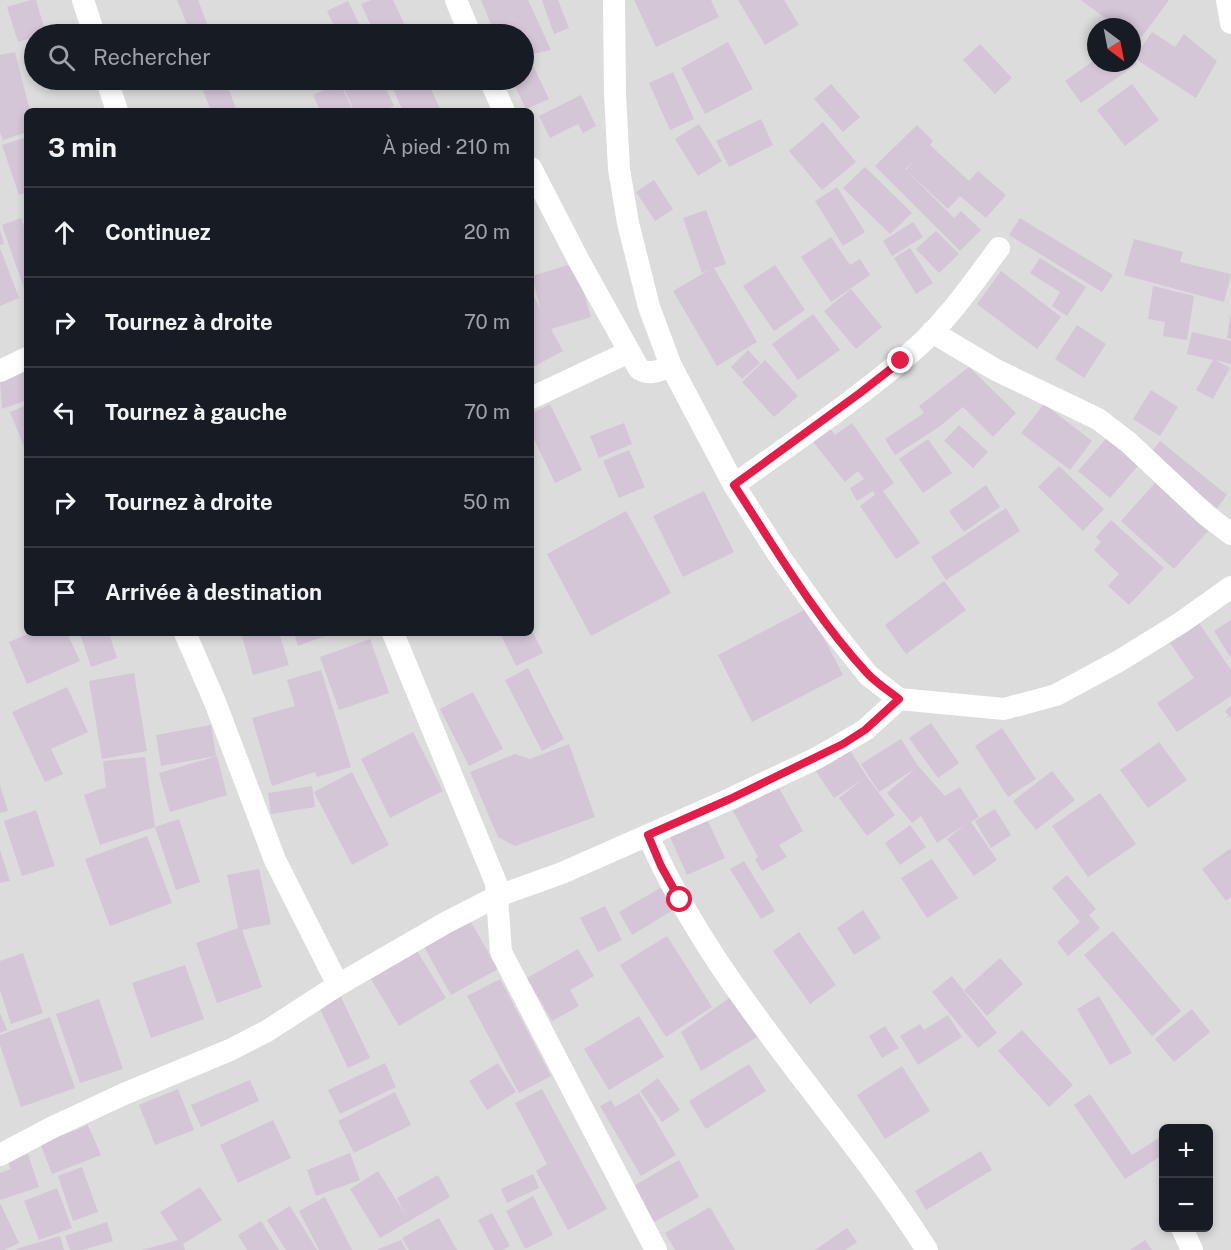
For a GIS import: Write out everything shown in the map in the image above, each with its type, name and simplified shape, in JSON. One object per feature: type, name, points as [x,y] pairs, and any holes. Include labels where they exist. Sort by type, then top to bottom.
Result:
[{"type":"street","points":[[83,0],[91,24]]},
{"type":"street","points":[[456,0],[466,24]]},
{"type":"street","points":[[614,0],[615,94],[621,180],[628,223],[649,307],[671,366],[734,485],[829,626],[868,675],[899,699],[1004,709],[1056,695],[1119,661],[1182,622],[1231,587]]},
{"type":"street","points":[[1227,0],[1231,23]]},
{"type":"street","points":[[110,90],[116,108]]},
{"type":"street","points":[[495,90],[503,108]]},
{"type":"street","points":[[534,174],[639,369],[644,372],[657,371],[671,366]]},
{"type":"street","points":[[734,485],[915,350],[955,308],[999,248]]},
{"type":"street","points":[[932,332],[996,370],[1098,419],[1128,442],[1206,515],[1231,534]]},
{"type":"street","points":[[534,397],[629,352]]},
{"type":"street","points":[[0,371],[24,359]]},
{"type":"street","points":[[186,636],[215,702],[275,860],[338,985]]},
{"type":"street","points":[[394,636],[491,870],[498,896],[499,939],[504,960],[656,1250]]},
{"type":"street","points":[[0,1155],[124,1094],[230,1050],[267,1031],[338,985],[447,922],[498,896],[562,873],[730,799],[843,744],[865,730],[899,699]]},
{"type":"street","points":[[648,835],[661,866],[699,934],[778,1046],[816,1093],[903,1212],[927,1250]]},
{"type":"street","points":[[1184,1232],[1192,1250]]},
{"type":"shaded area","points":[[0,0],[1231,0],[1231,1250],[0,1250]]},
{"type":"building","points":[[36,0],[43,24],[24,24],[24,40],[18,42],[7,7]]},
{"type":"building","points":[[177,0],[198,0],[207,24],[187,24]]},
{"type":"building","points":[[371,0],[393,0],[404,24],[370,24],[361,4]]},
{"type":"building","points":[[481,0],[528,0],[551,50],[534,54],[534,24],[491,24]]},
{"type":"building","points":[[542,0],[558,0],[569,28],[554,34]]},
{"type":"building","points":[[634,0],[711,0],[719,17],[656,47]]},
{"type":"building","points":[[738,0],[784,0],[799,25],[765,45]]},
{"type":"building","points":[[1081,0],[1169,0],[1141,38],[1141,18],[1105,18]]},
{"type":"building","points":[[348,1],[359,24],[333,24],[327,11]]},
{"type":"building","points":[[1152,32],[1175,47],[1184,34],[1217,61],[1196,98],[1141,63],[1141,48]]},
{"type":"building","points":[[728,42],[753,89],[705,114],[681,68]]},
{"type":"building","points":[[980,44],[1012,78],[995,94],[963,60]]},
{"type":"building","points":[[15,52],[29,108],[24,108],[24,133],[3,140],[0,132],[0,55]]},
{"type":"building","points":[[1087,65],[1087,72],[1126,72],[1081,103],[1065,81]]},
{"type":"building","points":[[534,68],[549,99],[526,108],[517,90],[534,90]]},
{"type":"building","points":[[673,72],[694,119],[670,130],[649,83]]},
{"type":"building","points":[[831,84],[860,117],[843,132],[814,99]]},
{"type":"building","points":[[1132,84],[1159,120],[1125,146],[1097,110]]},
{"type":"building","points":[[203,90],[229,90],[236,108],[210,108]]},
{"type":"building","points":[[324,90],[343,90],[352,108],[319,108],[313,95]]},
{"type":"building","points":[[345,90],[387,90],[394,106],[390,108],[353,108]]},
{"type":"building","points":[[394,90],[432,90],[440,108],[402,108]]},
{"type":"building","points":[[581,95],[596,126],[583,133],[578,124],[550,138],[539,116]]},
{"type":"building","points":[[761,119],[773,145],[729,167],[716,141]]},
{"type":"building","points":[[823,122],[856,162],[822,190],[789,151]]},
{"type":"building","points":[[699,124],[722,161],[698,176],[675,139]]},
{"type":"building","points":[[917,125],[933,141],[930,145],[969,181],[978,171],[1006,195],[986,218],[960,196],[948,209],[906,170],[954,218],[961,211],[981,230],[960,251],[875,166]]},
{"type":"building","points":[[24,138],[24,193],[19,195],[2,145]]},
{"type":"building","points":[[865,167],[912,213],[890,234],[843,188]]},
{"type":"building","points":[[654,180],[673,209],[655,221],[636,192]]},
{"type":"building","points":[[837,187],[865,232],[843,246],[815,201]]},
{"type":"building","points":[[706,210],[726,264],[714,268],[757,342],[717,366],[673,291],[711,269],[702,273],[683,218]]},
{"type":"building","points":[[21,218],[24,226],[24,288],[2,225]]},
{"type":"building","points":[[1020,218],[1113,275],[1102,292],[1009,235]]},
{"type":"building","points":[[913,222],[923,237],[892,256],[883,241]]},
{"type":"building","points":[[0,230],[4,244],[0,245]]},
{"type":"building","points":[[936,231],[959,254],[939,273],[916,249]]},
{"type":"building","points":[[831,237],[850,265],[860,259],[870,275],[831,302],[801,257]]},
{"type":"building","points":[[1134,239],[1183,252],[1180,262],[1231,274],[1224,302],[1124,275]]},
{"type":"building","points":[[0,248],[19,298],[0,306]]},
{"type":"building","points":[[910,248],[933,283],[916,294],[894,258]]},
{"type":"building","points":[[1040,258],[1086,287],[1067,316],[1052,306],[1060,292],[1030,273]]},
{"type":"building","points":[[575,263],[591,317],[551,329],[563,351],[534,366],[534,297],[541,310],[534,275]]},
{"type":"building","points":[[775,265],[805,310],[774,331],[743,286]]},
{"type":"building","points":[[1001,271],[1061,317],[1037,349],[977,304]]},
{"type":"building","points":[[1153,286],[1194,296],[1187,340],[1163,336],[1165,322],[1148,319]]},
{"type":"building","points":[[851,289],[882,327],[856,349],[824,311]]},
{"type":"building","points":[[813,314],[840,350],[798,380],[772,344]]},
{"type":"building","points":[[1231,317],[1231,339],[1227,338]]},
{"type":"building","points":[[1077,325],[1106,344],[1084,378],[1055,359]]},
{"type":"building","points":[[1192,332],[1231,341],[1231,364],[1215,360],[1230,368],[1213,399],[1196,390],[1213,360],[1187,354]]},
{"type":"building","points":[[748,350],[760,363],[742,379],[731,367]]},
{"type":"building","points":[[765,360],[798,396],[774,417],[742,382]]},
{"type":"building","points":[[969,367],[1016,413],[993,437],[963,407],[939,427],[895,455],[885,439],[924,413],[919,406]]},
{"type":"building","points":[[24,371],[24,401],[2,409],[0,379]]},
{"type":"building","points":[[1151,390],[1178,407],[1160,436],[1133,419]]},
{"type":"building","points":[[550,404],[582,470],[555,483],[534,439],[534,412]]},
{"type":"building","points":[[1044,404],[1092,441],[1070,470],[1021,433]]},
{"type":"building","points":[[24,406],[24,447],[10,412]]},
{"type":"building","points":[[624,423],[632,444],[599,458],[590,436]]},
{"type":"building","points":[[852,423],[894,483],[883,491],[920,543],[896,559],[860,506],[875,495],[873,491],[857,501],[850,488],[864,479],[858,471],[845,482],[810,438],[827,425],[835,435]]},
{"type":"building","points":[[959,425],[988,452],[973,468],[944,441]]},
{"type":"building","points":[[1111,433],[1143,460],[1110,498],[1078,471]]},
{"type":"building","points":[[928,439],[952,473],[923,493],[899,459]]},
{"type":"building","points":[[1160,441],[1227,495],[1217,508],[1149,455]]},
{"type":"building","points":[[629,450],[645,487],[619,498],[603,461]]},
{"type":"building","points":[[1059,466],[1104,509],[1083,531],[1038,487]]},
{"type":"building","points":[[1155,483],[1208,531],[1174,569],[1121,521]]},
{"type":"building","points":[[986,485],[1000,507],[964,532],[949,511]]},
{"type":"building","points":[[704,491],[734,552],[683,577],[653,516]]},
{"type":"building","points":[[1006,508],[1020,531],[946,580],[931,557]]},
{"type":"building","points":[[626,511],[671,593],[591,636],[547,554]]},
{"type":"building","points":[[1111,520],[1164,568],[1129,605],[1108,586],[1119,574],[1094,550],[1101,542],[1096,537]]},
{"type":"building","points":[[944,581],[966,610],[906,654],[885,625]]},
{"type":"building","points":[[808,608],[843,675],[752,722],[718,655]]},
{"type":"building","points":[[1231,620],[1231,658],[1214,631]]},
{"type":"building","points":[[1199,623],[1231,670],[1231,696],[1177,732],[1157,703],[1194,678],[1170,643]]},
{"type":"building","points":[[534,634],[543,653],[516,666],[501,636]]},
{"type":"building","points":[[24,636],[68,636],[80,661],[27,684],[9,642]]},
{"type":"building","points":[[81,636],[110,636],[117,658],[91,667]]},
{"type":"building","points":[[242,636],[280,636],[289,665],[253,675]]},
{"type":"building","points":[[295,636],[325,636],[298,646]]},
{"type":"building","points":[[370,639],[389,693],[339,710],[320,657]]},
{"type":"building","points":[[528,668],[564,739],[542,751],[505,680]]},
{"type":"building","points":[[321,670],[351,767],[317,777],[315,772],[272,786],[252,718],[295,706],[287,680]]},
{"type":"building","points":[[134,673],[147,751],[102,759],[89,681]]},
{"type":"building","points":[[67,687],[88,732],[51,749],[63,774],[45,782],[12,712]]},
{"type":"building","points":[[473,692],[503,749],[469,766],[440,709]]},
{"type":"building","points":[[1231,706],[1231,719],[1225,711]]},
{"type":"building","points":[[931,723],[959,763],[938,778],[909,738]]},
{"type":"building","points":[[211,725],[216,756],[161,766],[156,735]]},
{"type":"building","points":[[1002,728],[1036,779],[1008,797],[975,746]]},
{"type":"building","points":[[413,732],[443,791],[390,818],[361,759]]},
{"type":"building","points":[[901,739],[918,766],[945,796],[960,787],[979,817],[971,822],[997,860],[974,876],[947,839],[966,824],[937,843],[921,816],[912,823],[887,793],[916,768],[879,792],[861,764]]},
{"type":"building","points":[[1159,742],[1187,780],[1148,808],[1120,770]]},
{"type":"building","points":[[569,744],[595,817],[515,846],[498,837],[470,772],[515,754],[530,759]]},
{"type":"building","points":[[849,749],[895,815],[867,836],[839,798],[862,780],[834,798],[815,770]]},
{"type":"building","points":[[217,756],[227,795],[170,812],[159,773]]},
{"type":"building","points":[[145,757],[155,827],[100,845],[84,795],[106,787],[103,761]]},
{"type":"building","points":[[1052,771],[1075,800],[1036,830],[1013,801]]},
{"type":"building","points":[[352,772],[389,845],[352,865],[314,792]]},
{"type":"building","points":[[0,785],[8,811],[0,813]]},
{"type":"building","points":[[312,786],[315,807],[271,814],[268,793]]},
{"type":"building","points":[[778,786],[803,831],[779,845],[787,857],[762,871],[755,859],[758,857],[733,811]]},
{"type":"building","points":[[1100,793],[1136,844],[1088,877],[1052,826]]},
{"type":"building","points":[[995,809],[1011,835],[991,848],[975,821]]},
{"type":"building","points":[[36,810],[55,866],[22,876],[4,821]]},
{"type":"building","points":[[179,819],[200,882],[176,890],[155,827]]},
{"type":"building","points":[[707,819],[725,858],[687,875],[670,837]]},
{"type":"building","points":[[910,825],[926,847],[900,865],[885,843]]},
{"type":"building","points":[[147,836],[172,903],[110,926],[85,859]]},
{"type":"building","points":[[1231,848],[1231,897],[1226,901],[1202,869]]},
{"type":"building","points":[[0,850],[10,881],[0,883]]},
{"type":"building","points":[[932,859],[958,898],[927,918],[901,878]]},
{"type":"building","points":[[744,861],[775,911],[761,919],[730,869]]},
{"type":"building","points":[[259,869],[271,924],[242,930],[262,987],[217,1003],[196,943],[238,928],[227,875]]},
{"type":"building","points":[[1067,875],[1096,909],[1089,915],[1100,928],[1068,956],[1057,942],[1080,922],[1052,888]]},
{"type":"building","points":[[662,887],[675,909],[632,935],[619,912]]},
{"type":"building","points":[[605,906],[622,940],[598,952],[580,918]]},
{"type":"building","points":[[863,910],[881,938],[854,955],[837,928]]},
{"type":"building","points":[[468,917],[498,969],[451,995],[422,943]]},
{"type":"building","points":[[1113,931],[1181,1011],[1152,1036],[1084,955]]},
{"type":"building","points":[[799,932],[836,985],[810,1004],[773,951]]},
{"type":"building","points":[[667,936],[712,1007],[666,1037],[620,965]]},
{"type":"building","points":[[578,949],[594,976],[570,990],[579,1006],[552,1021],[527,978]]},
{"type":"building","points":[[417,951],[446,998],[399,1026],[371,979]]},
{"type":"building","points":[[23,953],[43,1013],[11,1024],[0,990],[0,961]]},
{"type":"building","points":[[1000,958],[1023,984],[987,1016],[964,990]]},
{"type":"building","points":[[185,965],[204,1019],[151,1038],[132,983]]},
{"type":"building","points":[[952,976],[997,1033],[978,1048],[932,992]]},
{"type":"building","points":[[500,979],[551,1076],[519,1093],[467,996]]},
{"type":"building","points":[[732,996],[757,1037],[701,1071],[681,1032]]},
{"type":"building","points":[[1099,996],[1132,1053],[1110,1065],[1077,1009]]},
{"type":"building","points":[[341,997],[370,1058],[348,1068],[319,1007]]},
{"type":"building","points":[[99,999],[123,1069],[80,1083],[56,1014]]},
{"type":"building","points":[[1192,1009],[1210,1032],[1174,1062],[1155,1039]]},
{"type":"building","points":[[0,1013],[7,1030],[0,1033]]},
{"type":"building","points":[[948,1015],[962,1037],[918,1065],[900,1036],[920,1024],[924,1030]]},
{"type":"building","points":[[639,1016],[664,1057],[609,1090],[584,1049]]},
{"type":"building","points":[[50,1017],[75,1088],[21,1107],[0,1045],[0,1035]]},
{"type":"building","points":[[885,1026],[899,1048],[882,1058],[869,1036]]},
{"type":"building","points":[[1022,1030],[1073,1085],[1049,1107],[998,1051]]},
{"type":"building","points":[[385,1063],[396,1087],[340,1114],[328,1090]]},
{"type":"building","points":[[498,1063],[516,1092],[487,1110],[469,1081]]},
{"type":"building","points":[[749,1064],[766,1091],[706,1129],[689,1101]]},
{"type":"building","points":[[902,1066],[930,1111],[885,1139],[857,1095]]},
{"type":"building","points":[[658,1078],[680,1110],[662,1122],[640,1091]]},
{"type":"building","points":[[250,1080],[259,1101],[201,1127],[191,1105]]},
{"type":"building","points":[[178,1089],[194,1130],[155,1145],[139,1105]]},
{"type":"building","points":[[542,1089],[607,1209],[568,1230],[536,1171],[547,1164],[515,1103]]},
{"type":"building","points":[[395,1092],[411,1125],[354,1153],[338,1121]]},
{"type":"building","points":[[639,1093],[676,1155],[641,1176],[600,1106],[611,1100],[615,1107]]},
{"type":"building","points":[[1090,1094],[1132,1155],[1159,1138],[1159,1157],[1125,1179],[1074,1105]]},
{"type":"building","points":[[273,1120],[291,1158],[238,1183],[220,1145]]},
{"type":"building","points":[[88,1125],[101,1155],[52,1174],[37,1135],[63,1135]]},
{"type":"building","points":[[981,1151],[992,1170],[926,1210],[915,1191]]},
{"type":"building","points":[[350,1153],[360,1180],[316,1196],[307,1170]]},
{"type":"building","points":[[28,1154],[39,1187],[0,1200],[0,1173],[11,1169],[8,1161]]},
{"type":"building","points":[[679,1160],[699,1197],[654,1222],[633,1186]]},
{"type":"building","points":[[82,1167],[98,1212],[73,1221],[58,1176]]},
{"type":"building","points":[[378,1171],[405,1214],[397,1198],[438,1175],[450,1197],[380,1238],[350,1189]]},
{"type":"building","points":[[533,1174],[539,1188],[507,1203],[501,1189]]},
{"type":"building","points":[[200,1187],[222,1220],[183,1244],[185,1250],[142,1250],[178,1240],[160,1212]]},
{"type":"building","points":[[57,1188],[72,1228],[39,1240],[24,1201]]},
{"type":"building","points":[[533,1196],[553,1235],[525,1249],[506,1211]]},
{"type":"building","points":[[325,1197],[352,1250],[319,1250],[299,1211]]},
{"type":"building","points":[[0,1203],[19,1243],[4,1250],[0,1250]]},
{"type":"building","points":[[290,1206],[317,1250],[286,1250],[267,1220]]},
{"type":"building","points":[[710,1207],[735,1250],[675,1250],[665,1233]]},
{"type":"building","points":[[492,1213],[510,1246],[503,1250],[494,1250],[478,1220]]},
{"type":"building","points":[[439,1218],[457,1250],[409,1250],[402,1238]]},
{"type":"building","points":[[261,1221],[279,1250],[247,1250],[238,1235]]},
{"type":"building","points":[[107,1222],[113,1241],[82,1250],[70,1250],[65,1236]]},
{"type":"building","points":[[847,1228],[857,1242],[845,1250],[815,1250]]},
{"type":"building","points":[[60,1236],[64,1250],[16,1250],[16,1249]]},
{"type":"building","points":[[401,1240],[406,1250],[376,1250]]},
{"type":"building","points":[[1145,1240],[1152,1250],[1130,1250]]},
{"type":"route","points":[[680,900],[661,866],[648,835],[730,799],[843,744],[865,730],[899,699],[868,675],[829,626],[734,485],[901,361]]}]
